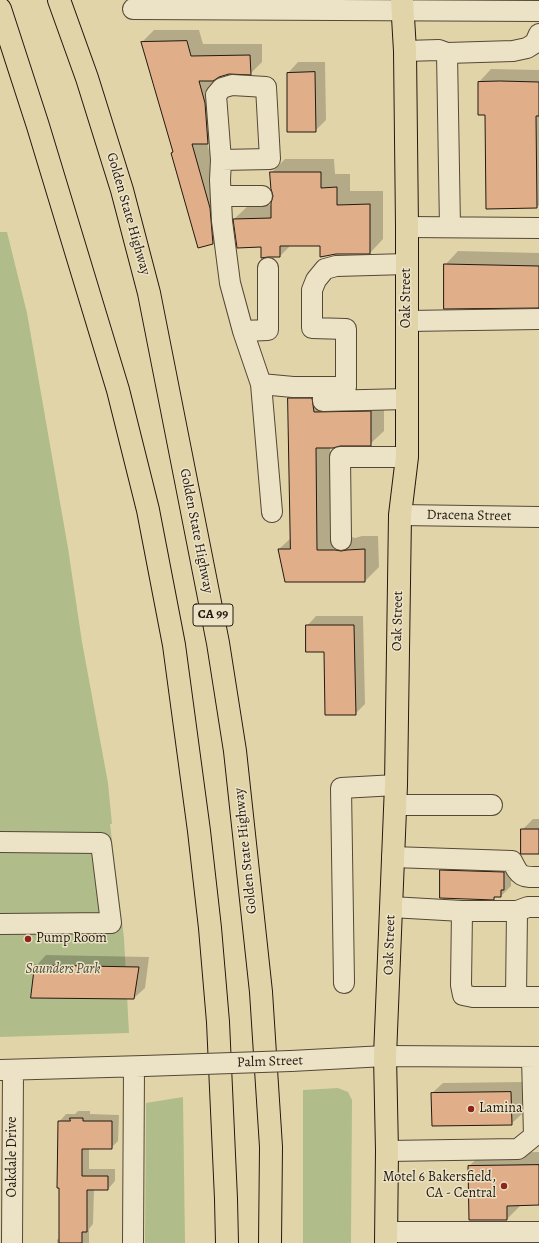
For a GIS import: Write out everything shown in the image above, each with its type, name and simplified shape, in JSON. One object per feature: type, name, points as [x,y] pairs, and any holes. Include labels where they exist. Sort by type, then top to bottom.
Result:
[{"type":"main road","name":"Golden State Highway","points":[[60,1],[87,78],[120,183],[149,293],[218,643],[235,751],[261,992],[271,1147],[270,1243]]},
{"type":"main road","name":"Oak Street","points":[[386,1238],[387,1151],[385,1056],[395,795],[400,515],[407,456],[407,228],[405,51],[402,6]]},
{"type":"main road","points":[[0,9],[38,126],[118,390],[148,510],[174,646],[199,831],[210,928],[218,1022],[227,1243]]},
{"type":"street","points":[[133,9],[186,5],[402,6],[539,11]]},
{"type":"street","points":[[405,51],[439,50],[447,53],[513,51],[533,41]]},
{"type":"street","points":[[447,53],[450,228]]},
{"type":"street","points":[[221,160],[222,221],[230,283],[243,332],[261,384],[272,512]]},
{"type":"street","points":[[221,196],[262,196]]},
{"type":"street","points":[[407,228],[539,228]]},
{"type":"street","points":[[261,384],[293,387],[346,387],[346,329],[312,328],[312,290],[316,280],[325,269],[336,266],[407,264]]},
{"type":"street","points":[[243,332],[268,330],[268,268]]},
{"type":"street","points":[[407,321],[539,319]]},
{"type":"street","points":[[323,387],[322,402],[407,399]]},
{"type":"street","points":[[341,540],[340,457],[407,456]]},
{"type":"street","name":"Dracena Street","points":[[400,515],[539,517]]},
{"type":"street","points":[[344,983],[341,788],[395,795],[492,804]]},
{"type":"street","points":[[0,842],[101,844],[111,923],[0,924]]},
{"type":"street","points":[[392,857],[512,861],[517,871],[524,877],[539,877]]},
{"type":"street","points":[[391,907],[462,911],[517,911],[528,907],[539,907]]},
{"type":"street","points":[[462,911],[461,985],[463,995],[472,997],[539,997]]},
{"type":"street","points":[[516,997],[517,911]]},
{"type":"street","name":"Palm Street","points":[[7,1070],[337,1060],[385,1056],[536,1057]]},
{"type":"street","points":[[387,1151],[518,1149],[534,1136],[536,1057]]},
{"type":"street","points":[[133,1243],[139,1067]]},
{"type":"street","name":"Oakdale Drive","points":[[7,1070],[12,1243]]},
{"type":"street","points":[[386,1238],[539,1232]]},
{"type":"green space","name":"Saunders Park","points":[[0,232],[7,232],[27,313],[68,548],[82,642],[108,783],[112,824],[110,824],[124,938],[129,1033],[0,1037]]},
{"type":"green space","points":[[338,1088],[348,1092],[352,1100],[351,1243],[303,1243],[303,1090]]},
{"type":"green space","points":[[183,1097],[185,1243],[145,1243],[146,1103]]},
{"type":"building","points":[[187,41],[191,56],[250,55],[251,75],[229,74],[219,77],[213,81],[199,81],[205,103],[208,144],[192,144],[210,208],[213,244],[198,248],[171,153],[173,152],[141,42]]},
{"type":"building","points":[[315,72],[316,132],[287,132],[287,73]]},
{"type":"building","points":[[478,82],[539,82],[539,116],[536,116],[537,208],[486,209],[485,115],[478,115]]},
{"type":"building","points":[[270,172],[321,172],[321,188],[337,187],[337,205],[370,204],[370,254],[336,254],[320,257],[320,246],[280,246],[280,257],[261,258],[261,247],[237,248],[233,219],[271,218],[271,203],[273,196]]},
{"type":"building","points":[[444,264],[539,266],[539,308],[444,309]]},
{"type":"building","points":[[288,398],[312,398],[314,412],[371,411],[371,446],[316,448],[317,550],[341,551],[365,549],[365,582],[285,582],[278,549],[290,549]]},
{"type":"building","points":[[306,625],[354,625],[356,715],[325,715],[324,652],[306,652]]},
{"type":"building","points":[[521,829],[539,829],[539,854],[521,854]]},
{"type":"building","points":[[440,870],[504,872],[504,890],[501,890],[501,897],[494,897],[494,900],[440,898]]},
{"type":"building","points":[[35,965],[139,967],[134,999],[31,998]]},
{"type":"building","points":[[511,1092],[512,1125],[432,1126],[431,1093]]},
{"type":"building","points":[[70,1118],[83,1118],[83,1121],[112,1121],[112,1149],[82,1149],[82,1176],[108,1176],[108,1190],[87,1190],[87,1232],[82,1232],[82,1243],[59,1243],[59,1188],[57,1188],[58,1121],[70,1121]]},
{"type":"building","name":"Motel 6 Bakersfield, CA - Central","points":[[539,1165],[539,1205],[507,1206],[507,1220],[469,1220],[468,1166]]},
{"type":"place","name":"Pump Room","points":[[28,939]]},
{"type":"place","name":"Lamina","points":[[471,1109]]},
{"type":"place","name":"Motel 6 Bakersfield, CA - Central","points":[[504,1186]]}]
